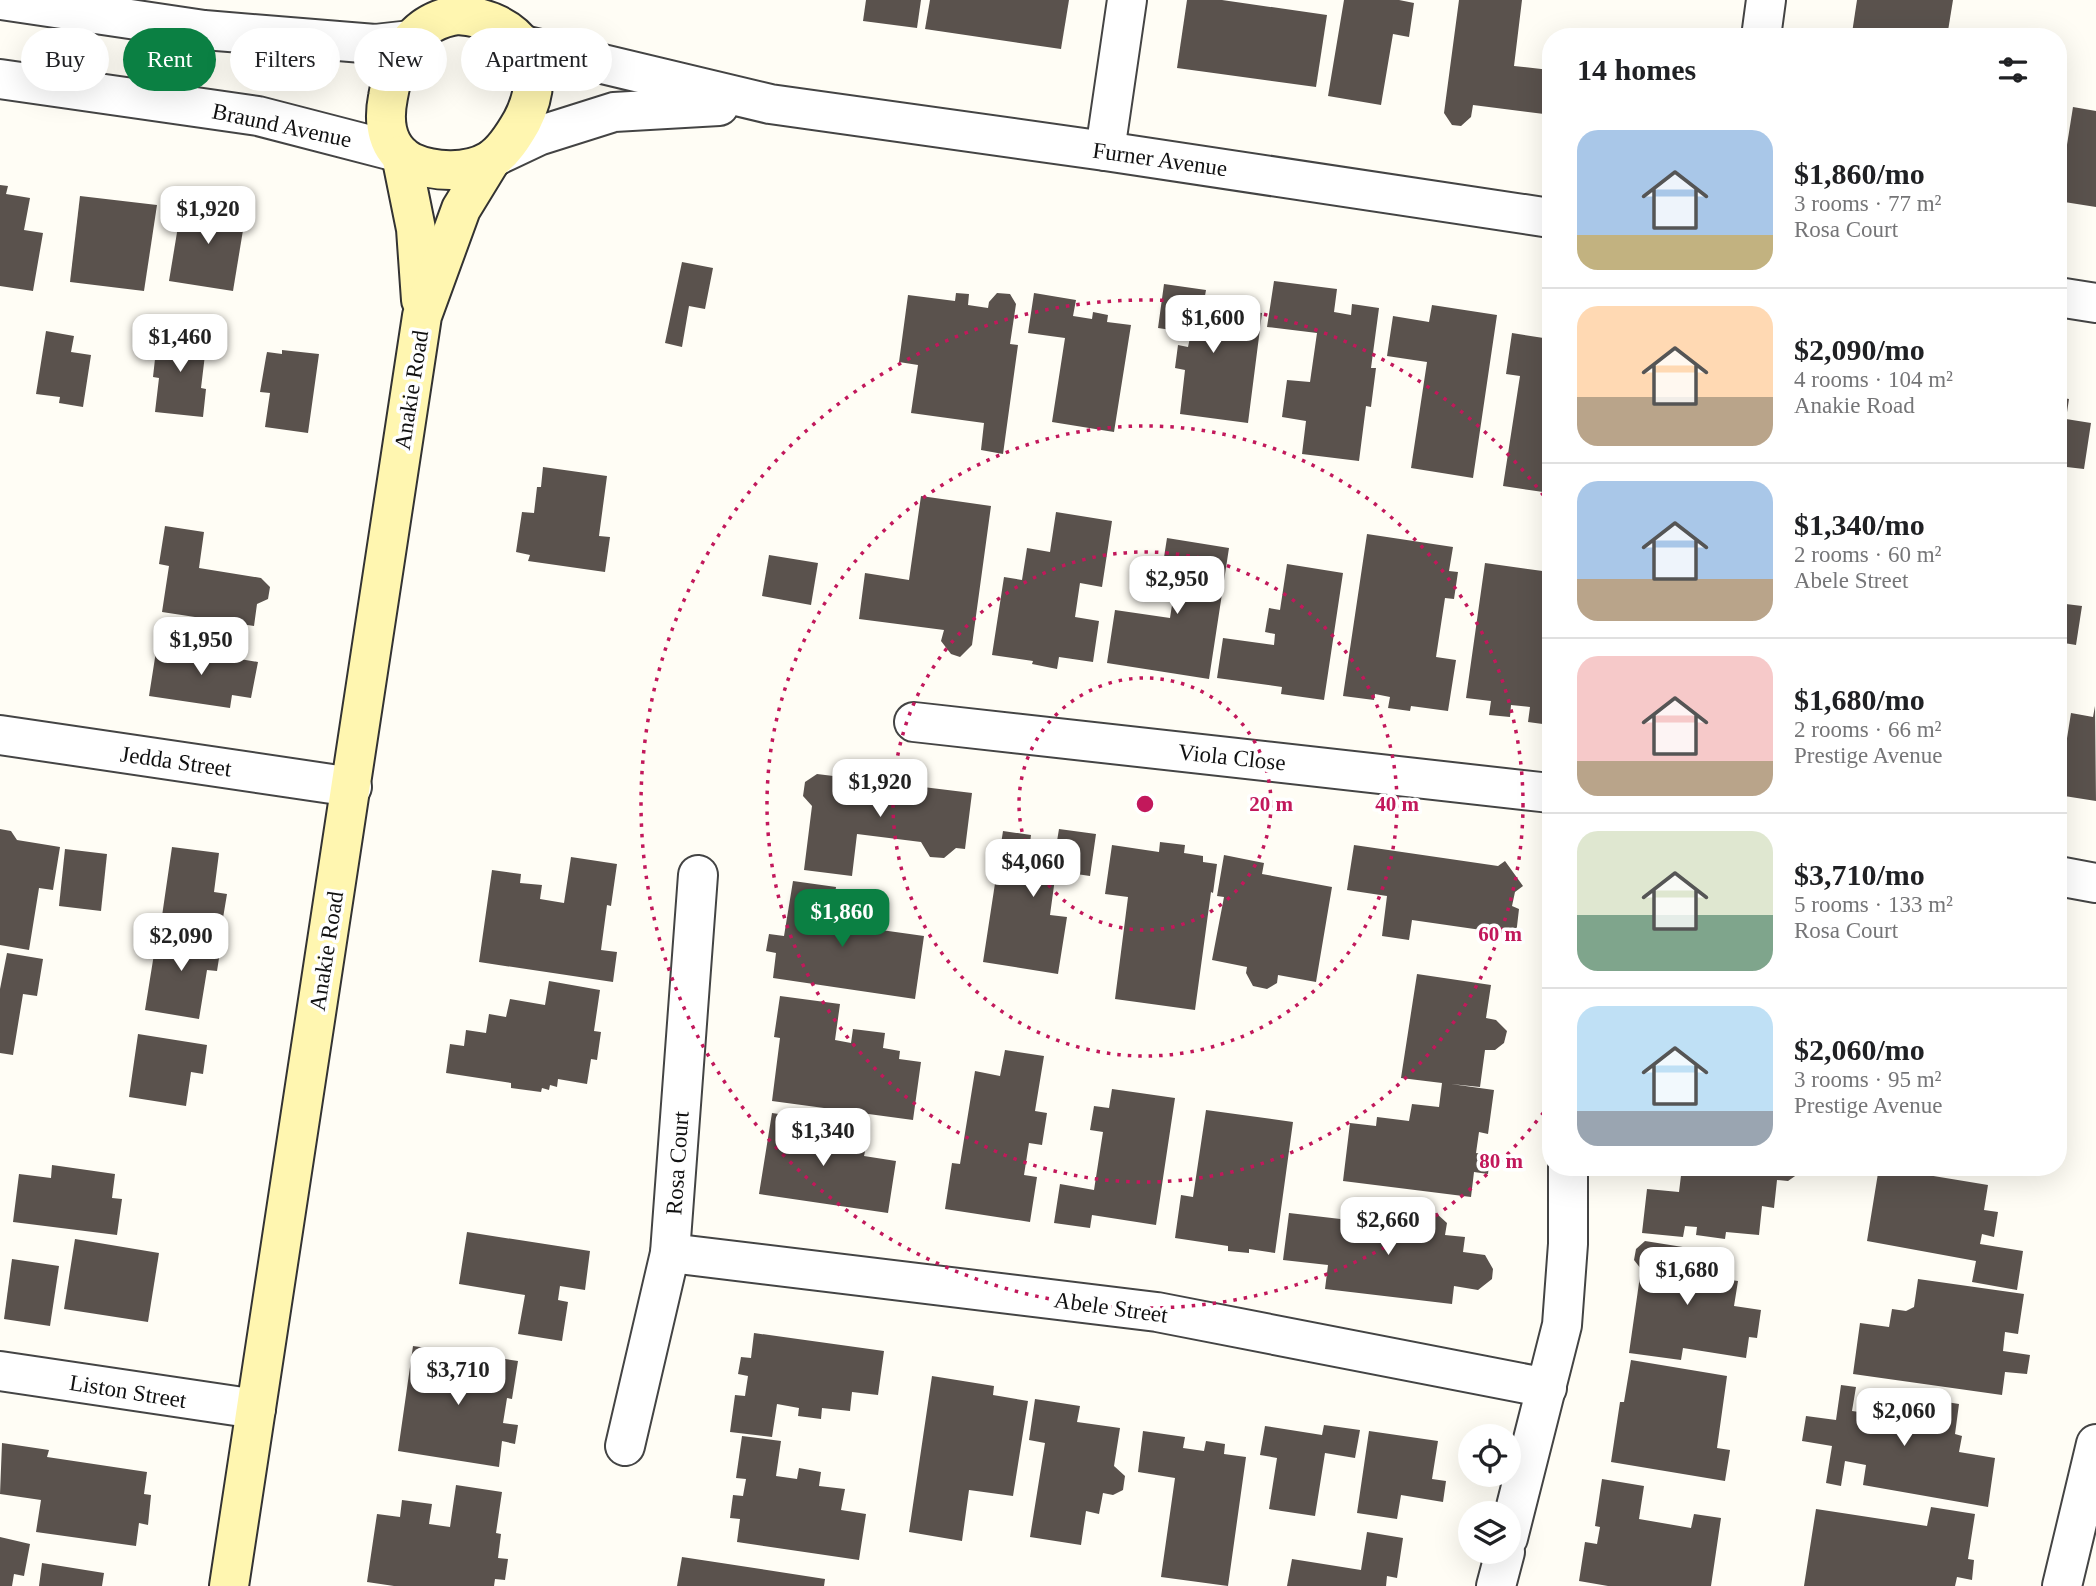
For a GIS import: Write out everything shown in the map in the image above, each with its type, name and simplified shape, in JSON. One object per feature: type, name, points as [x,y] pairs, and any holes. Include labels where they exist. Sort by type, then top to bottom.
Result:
[{"type":"main road","points":[[500,0],[514,28]]},
{"type":"main road","points":[[502,28],[495,23],[458,15],[424,23],[395,71],[386,105],[387,132],[399,153],[415,163],[443,170],[469,168],[493,158],[517,129],[525,114],[531,91]]},
{"type":"main road","name":"Anakie Road","points":[[399,153],[416,229],[422,316]]},
{"type":"main road","name":"Anakie Road","points":[[229,1586],[422,316],[461,209],[493,158]]},
{"type":"street","points":[[2,0],[204,30],[375,44],[424,23]]},
{"type":"street","points":[[1105,151],[1127,0]]},
{"type":"street","points":[[1762,28],[1766,0]]},
{"type":"street","name":"Furner Avenue","points":[[612,65],[770,104],[1542,217]]},
{"type":"street","name":"Braund Avenue","points":[[0,79],[258,116],[399,153]]},
{"type":"street","name":"Furner Avenue","points":[[493,158],[538,136],[614,112],[770,104]]},
{"type":"street","points":[[2067,298],[2096,303]]},
{"type":"street","name":"Viola Close","points":[[914,722],[1542,792]]},
{"type":"street","name":"Jedda Street","points":[[0,735],[352,787]]},
{"type":"street","name":"Rosa Court","points":[[625,1446],[670,1253],[698,875]]},
{"type":"street","points":[[2067,878],[2096,883]]},
{"type":"street","points":[[1518,1501],[1562,1325],[1568,1244],[1568,1176]]},
{"type":"street","name":"Abele Street","points":[[670,1253],[1157,1312],[1547,1388]]},
{"type":"street","name":"Liston Street","points":[[0,1371],[256,1409]]},
{"type":"street","points":[[2062,1586],[2096,1444]]},
{"type":"street","points":[[1496,1586],[1502,1564]]},
{"type":"building","points":[[866,0],[921,0],[917,28],[863,21]]},
{"type":"building","points":[[930,0],[1069,0],[1061,49],[925,29]]},
{"type":"building","points":[[1187,0],[1222,0],[1327,15],[1316,87],[1177,68]]},
{"type":"building","points":[[1344,0],[1399,0],[1414,3],[1409,37],[1393,34],[1381,105],[1328,96]]},
{"type":"building","points":[[1459,0],[1522,0],[1514,66],[1542,69],[1542,114],[1473,105],[1471,117],[1461,126],[1452,125],[1444,113]]},
{"type":"building","points":[[1857,0],[1953,0],[1948,28],[1853,28]]},
{"type":"building","points":[[2073,107],[2096,111],[2096,207],[2067,202],[2067,145]]},
{"type":"building","points":[[0,185],[8,186],[6,194],[30,198],[24,230],[43,233],[33,291],[0,286]]},
{"type":"building","points":[[80,196],[157,205],[144,291],[70,282]]},
{"type":"building","points":[[182,202],[246,212],[233,291],[169,281]]},
{"type":"building","points":[[682,262],[713,268],[705,309],[689,306],[682,347],[665,343]]},
{"type":"building","points":[[1274,281],[1337,289],[1334,312],[1351,315],[1352,304],[1379,308],[1371,368],[1376,368],[1371,407],[1366,406],[1359,461],[1302,454],[1306,421],[1282,417],[1287,380],[1310,382],[1317,333],[1267,327]]},
{"type":"building","points":[[1164,284],[1206,290],[1202,313],[1222,316],[1223,308],[1262,313],[1248,423],[1180,414],[1185,370],[1175,368],[1178,345],[1188,347],[1191,333],[1158,328]]},
{"type":"building","points":[[956,293],[969,294],[968,305],[988,308],[989,302],[997,293],[1010,294],[1016,304],[1010,344],[1018,345],[1003,454],[981,450],[984,423],[911,413],[918,365],[899,362],[908,295],[955,301]]},
{"type":"building","points":[[1034,293],[1076,300],[1073,316],[1092,319],[1093,312],[1108,315],[1107,322],[1131,325],[1114,432],[1052,422],[1065,338],[1028,333]]},
{"type":"building","points":[[1432,305],[1497,315],[1473,478],[1411,468],[1427,362],[1387,356],[1393,316],[1429,322]]},
{"type":"building","points":[[46,331],[74,336],[71,352],[91,355],[83,407],[59,403],[60,397],[36,394]]},
{"type":"building","points":[[158,332],[207,338],[201,388],[206,389],[203,417],[155,412],[159,378],[153,377]]},
{"type":"building","points":[[1512,333],[1542,338],[1542,492],[1503,486],[1520,376],[1506,374]]},
{"type":"building","points":[[282,350],[319,354],[308,433],[265,427],[270,393],[260,392],[267,352],[282,354]]},
{"type":"building","points":[[2067,419],[2091,423],[2084,469],[2067,467]]},
{"type":"building","points":[[543,467],[607,476],[599,536],[610,537],[605,572],[528,561],[530,555],[516,552],[522,512],[534,513]]},
{"type":"building","points":[[921,496],[991,506],[972,645],[960,657],[951,654],[941,641],[944,630],[859,619],[865,573],[909,580]]},
{"type":"building","points":[[1056,512],[1112,521],[1102,587],[1080,583],[1075,617],[1099,621],[1093,662],[1059,657],[1057,669],[1032,664],[1033,661],[992,655],[1004,577],[1022,580],[1027,548],[1050,552]]},
{"type":"building","points":[[165,526],[204,532],[199,568],[261,578],[270,587],[268,599],[257,604],[254,626],[162,612],[169,566],[159,564]]},
{"type":"building","points":[[1367,534],[1453,547],[1449,571],[1458,572],[1454,599],[1445,598],[1436,657],[1456,660],[1448,711],[1411,706],[1410,711],[1388,708],[1390,697],[1375,694],[1374,700],[1343,696]]},
{"type":"building","points":[[1167,538],[1229,548],[1209,679],[1107,663],[1115,610],[1170,618],[1177,572],[1162,570]]},
{"type":"building","points":[[769,555],[818,563],[811,605],[762,596]]},
{"type":"building","points":[[1485,563],[1542,571],[1542,724],[1528,722],[1530,707],[1511,705],[1510,717],[1489,715],[1491,701],[1466,698]]},
{"type":"building","points":[[1287,564],[1343,573],[1324,700],[1281,694],[1282,687],[1217,678],[1223,638],[1274,645],[1275,634],[1265,632],[1269,608],[1280,610]]},
{"type":"building","points":[[2067,604],[2082,606],[2076,645],[2067,644]]},
{"type":"building","points":[[157,645],[258,662],[251,698],[232,695],[230,708],[149,696]]},
{"type":"building","points":[[2095,706],[2096,801],[2067,796],[2067,738],[2071,713],[2093,717]]},
{"type":"building","points":[[817,774],[972,793],[965,849],[956,848],[944,858],[930,857],[921,842],[857,834],[852,876],[804,870],[812,806],[803,796],[805,782]]},
{"type":"building","points":[[0,829],[11,831],[17,840],[60,847],[53,890],[39,888],[29,950],[0,945]]},
{"type":"building","points":[[1059,829],[1096,834],[1090,876],[1056,871],[1050,915],[1067,917],[1058,974],[983,962],[1003,831],[1031,835],[1030,843],[1056,847]]},
{"type":"building","points":[[1160,842],[1185,845],[1184,853],[1203,856],[1203,862],[1217,864],[1195,1010],[1115,999],[1128,897],[1105,894],[1112,845],[1159,852]]},
{"type":"building","points":[[1354,845],[1498,866],[1505,861],[1523,886],[1515,892],[1512,906],[1519,909],[1516,935],[1412,920],[1409,940],[1382,936],[1387,896],[1347,890]]},
{"type":"building","points":[[172,847],[219,853],[214,892],[227,894],[222,924],[162,916]]},
{"type":"building","points":[[65,849],[107,854],[101,911],[59,906]]},
{"type":"building","points":[[1224,855],[1264,863],[1262,874],[1332,887],[1316,982],[1278,975],[1277,983],[1267,989],[1253,986],[1246,973],[1247,967],[1212,960],[1224,897],[1217,896]]},
{"type":"building","points":[[571,857],[617,864],[611,906],[607,905],[601,950],[617,952],[613,982],[479,962],[492,870],[521,874],[520,883],[542,885],[540,899],[564,903]]},
{"type":"building","points":[[793,881],[836,887],[831,923],[924,936],[915,999],[773,978],[776,953],[766,951],[769,934],[784,936]]},
{"type":"building","points":[[158,929],[222,939],[217,971],[207,970],[199,1019],[145,1010]]},
{"type":"building","points":[[7,953],[43,959],[37,996],[23,994],[13,1055],[0,1053],[0,989]]},
{"type":"building","points":[[1417,974],[1491,985],[1486,1018],[1496,1020],[1507,1031],[1504,1043],[1495,1050],[1485,1050],[1480,1087],[1451,1084],[1494,1090],[1488,1134],[1479,1132],[1476,1153],[1490,1155],[1488,1174],[1474,1172],[1471,1197],[1343,1181],[1350,1123],[1376,1126],[1377,1117],[1409,1121],[1412,1104],[1439,1107],[1442,1083],[1401,1078]]},
{"type":"building","points":[[549,981],[600,990],[594,1031],[601,1032],[597,1060],[591,1059],[587,1084],[558,1079],[557,1087],[550,1085],[549,1090],[542,1088],[541,1092],[511,1088],[511,1083],[446,1073],[450,1044],[464,1046],[466,1030],[486,1033],[489,1014],[506,1017],[510,999],[545,1005]]},
{"type":"building","points":[[780,996],[840,1004],[835,1040],[851,1043],[853,1029],[885,1033],[883,1048],[900,1051],[899,1059],[921,1062],[913,1120],[772,1101],[780,1038],[774,1037]]},
{"type":"building","points":[[138,1034],[207,1045],[203,1074],[191,1072],[186,1106],[129,1097]]},
{"type":"building","points":[[1005,1050],[1044,1056],[1035,1111],[1047,1113],[1042,1145],[1029,1143],[1024,1175],[1037,1177],[1030,1222],[945,1209],[952,1163],[960,1164],[975,1071],[1000,1076]]},
{"type":"building","points":[[1112,1089],[1175,1098],[1156,1225],[1092,1215],[1090,1228],[1054,1223],[1060,1184],[1094,1190],[1103,1132],[1090,1130],[1094,1106],[1109,1108]]},
{"type":"building","points":[[1206,1110],[1293,1122],[1275,1253],[1249,1249],[1249,1253],[1228,1251],[1228,1246],[1175,1238],[1181,1195],[1193,1197]]},
{"type":"building","points":[[772,1113],[821,1120],[818,1140],[866,1147],[864,1156],[896,1161],[888,1213],[759,1194]]},
{"type":"building","points":[[52,1165],[115,1174],[112,1198],[122,1199],[117,1235],[13,1222],[19,1174],[51,1178]]},
{"type":"building","points":[[1681,1176],[1795,1176],[1788,1181],[1777,1180],[1774,1208],[1762,1206],[1759,1235],[1726,1232],[1725,1239],[1696,1235],[1697,1227],[1685,1226],[1683,1237],[1642,1233],[1647,1189],[1679,1192]]},
{"type":"building","points":[[1878,1176],[1934,1176],[1988,1185],[1984,1210],[1998,1212],[1994,1237],[1982,1234],[1980,1244],[2023,1251],[2017,1290],[1972,1282],[1976,1261],[1867,1241]]},
{"type":"building","points":[[1421,1211],[1436,1213],[1447,1223],[1445,1235],[1465,1237],[1463,1252],[1485,1255],[1493,1269],[1492,1279],[1478,1290],[1454,1286],[1452,1304],[1325,1289],[1328,1265],[1283,1260],[1289,1213],[1409,1227],[1411,1220]]},
{"type":"building","points":[[467,1232],[590,1251],[585,1290],[560,1286],[558,1300],[568,1302],[562,1341],[518,1334],[525,1295],[459,1284]]},
{"type":"building","points":[[75,1239],[159,1253],[148,1322],[64,1309]]},
{"type":"building","points":[[1645,1241],[1689,1248],[1688,1257],[1720,1262],[1717,1278],[1738,1281],[1734,1306],[1761,1310],[1757,1338],[1749,1337],[1746,1358],[1683,1348],[1681,1360],[1629,1353],[1641,1269],[1634,1260],[1636,1249]]},
{"type":"building","points":[[12,1259],[59,1266],[50,1326],[4,1319]]},
{"type":"building","points":[[1918,1279],[2024,1294],[2018,1334],[2005,1332],[2003,1351],[2030,1355],[2027,1374],[2005,1372],[2002,1395],[1853,1374],[1860,1323],[1889,1327],[1892,1309],[1906,1311],[1914,1307]]},
{"type":"building","points":[[754,1333],[884,1351],[878,1395],[852,1392],[850,1411],[822,1408],[821,1419],[798,1416],[799,1408],[777,1404],[772,1437],[730,1432],[735,1395],[745,1396],[748,1376],[738,1374],[741,1357],[751,1358]]},
{"type":"building","points":[[413,1346],[463,1353],[459,1377],[470,1379],[474,1354],[518,1361],[512,1399],[507,1398],[503,1423],[518,1425],[515,1444],[502,1441],[499,1467],[398,1451]]},
{"type":"building","points":[[1631,1360],[1727,1376],[1717,1448],[1730,1450],[1725,1481],[1611,1462],[1620,1402],[1624,1402]]},
{"type":"building","points":[[932,1376],[994,1386],[993,1395],[1028,1401],[1013,1496],[969,1490],[962,1541],[909,1532]]},
{"type":"building","points":[[1841,1385],[1856,1387],[1852,1411],[1874,1414],[1878,1391],[1959,1404],[1955,1434],[1962,1436],[1959,1452],[1995,1458],[1988,1507],[1863,1485],[1866,1465],[1845,1461],[1841,1486],[1826,1483],[1832,1446],[1802,1441],[1806,1416],[1836,1420]]},
{"type":"building","points":[[1035,1399],[1080,1406],[1077,1422],[1120,1428],[1114,1466],[1125,1476],[1123,1490],[1113,1495],[1103,1493],[1099,1514],[1086,1511],[1081,1545],[1030,1537],[1045,1443],[1029,1440]]},
{"type":"building","points":[[1324,1425],[1360,1430],[1355,1458],[1325,1453],[1315,1516],[1269,1509],[1277,1458],[1260,1455],[1265,1426],[1322,1435]]},
{"type":"building","points":[[1143,1431],[1185,1437],[1183,1448],[1204,1451],[1206,1441],[1225,1444],[1224,1454],[1246,1457],[1228,1586],[1161,1577],[1175,1478],[1138,1472]]},
{"type":"building","points":[[1369,1431],[1438,1441],[1432,1479],[1446,1481],[1443,1502],[1401,1495],[1397,1519],[1357,1513]]},
{"type":"building","points":[[742,1436],[781,1441],[776,1476],[797,1479],[799,1468],[821,1472],[819,1486],[845,1489],[841,1510],[866,1514],[859,1560],[737,1542],[740,1519],[730,1518],[733,1495],[743,1496],[746,1479],[736,1478]]},
{"type":"building","points":[[2,1443],[49,1450],[47,1457],[147,1472],[144,1494],[151,1495],[148,1525],[139,1523],[136,1546],[36,1532],[41,1500],[0,1494]]},
{"type":"building","points":[[1602,1479],[1644,1486],[1639,1519],[1691,1528],[1694,1514],[1721,1518],[1711,1586],[1608,1586],[1579,1581],[1585,1542],[1597,1544],[1600,1527],[1595,1526]]},
{"type":"building","points":[[456,1485],[502,1492],[496,1533],[501,1534],[498,1558],[508,1559],[505,1580],[495,1579],[494,1586],[394,1586],[367,1582],[377,1514],[400,1517],[402,1500],[432,1504],[429,1524],[450,1527]]},
{"type":"building","points":[[1931,1507],[1975,1514],[1968,1559],[1974,1560],[1972,1580],[1957,1577],[1955,1586],[1804,1586],[1816,1509],[1927,1526]]},
{"type":"building","points":[[1367,1532],[1403,1538],[1397,1578],[1387,1576],[1386,1586],[1287,1586],[1292,1559],[1361,1570]]},
{"type":"building","points":[[0,1537],[30,1544],[24,1576],[14,1574],[12,1586],[0,1586]]},
{"type":"building","points":[[682,1557],[825,1579],[824,1586],[677,1586]]},
{"type":"building","points":[[42,1563],[104,1573],[102,1586],[39,1586]]}]
